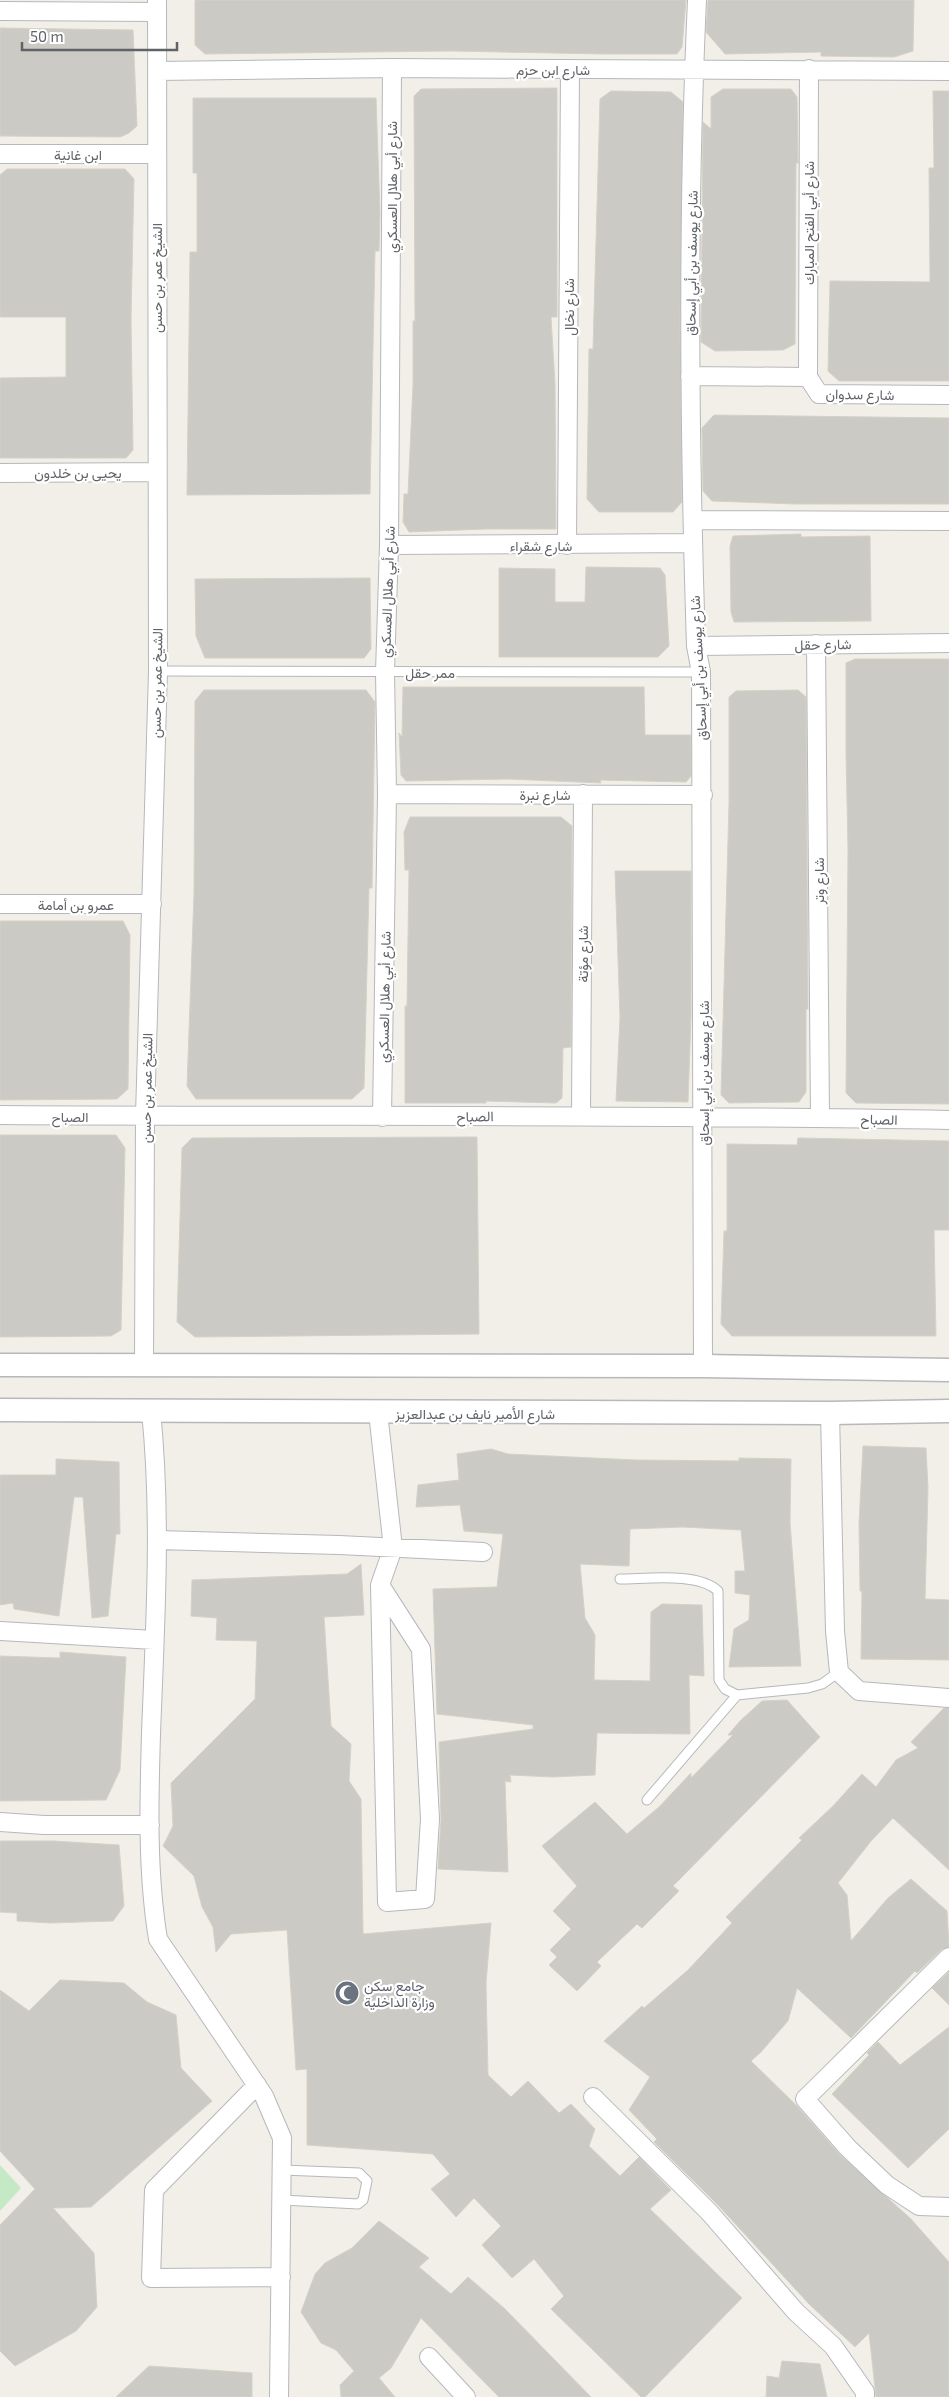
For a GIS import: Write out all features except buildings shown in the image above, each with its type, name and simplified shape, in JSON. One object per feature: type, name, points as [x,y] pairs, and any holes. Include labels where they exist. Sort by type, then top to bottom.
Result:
[{"type":"street","name":"شارع يوسف بن أبي إسحاق","points":[[697,0],[694,69],[690,376],[692,520],[696,646],[701,672],[703,795],[703,1366]]},
{"type":"street","points":[[0,10],[157,6]]},
{"type":"street","name":"الشيخ عمر بن حسن","points":[[144,1366],[145,1116],[158,671],[157,6]]},
{"type":"street","name":"شارع ابن حزم","points":[[157,71],[392,68],[949,71]]},
{"type":"street","name":"شارع أبي هلال العسكري","points":[[382,1117],[387,794],[385,672],[389,545],[392,68]]},
{"type":"street","name":"شارع نخال","points":[[567,545],[570,69]]},
{"type":"street","name":"شارع أبي الفتح المبارك","points":[[808,377],[809,69]]},
{"type":"street","name":"ابن غانية","points":[[0,154],[156,154]]},
{"type":"street","name":"شارع سدوان","points":[[690,376],[808,377],[819,394],[949,395]]},
{"type":"street","name":"يحيى بن خلدون","points":[[0,473],[157,472]]},
{"type":"street","points":[[692,520],[949,521]]},
{"type":"street","name":"شارع شقراء","points":[[389,545],[693,543]]},
{"type":"street","name":"شارع حقل","points":[[696,646],[949,643]]},
{"type":"street","name":"شارع وتر","points":[[816,644],[820,1118]]},
{"type":"street","name":"شارع نبرة","points":[[387,794],[703,795]]},
{"type":"street","name":"شارع مؤتة","points":[[581,1115],[583,794]]},
{"type":"street","name":"عمرو بن أمامة","points":[[0,904],[152,904]]},
{"type":"street","name":"الصباح","points":[[0,1116],[382,1117],[581,1115],[949,1120]]},
{"type":"street","points":[[0,1365],[703,1366],[949,1370]]},
{"type":"street","name":"شارع الأمير نايف بن عبدالعزيز","points":[[0,1410],[830,1413],[949,1411]]},
{"type":"street","points":[[151,1411],[157,1466],[158,1540],[150,1825],[154,1912],[158,1939],[264,2096],[282,2138],[280,2397]]},
{"type":"street","points":[[378,1412],[392,1548],[380,1585],[387,1902],[424,1899],[430,1818],[421,1649],[380,1585]]},
{"type":"street","points":[[830,1413],[835,1631],[840,1672],[859,1691],[949,1698]]},
{"type":"street","points":[[158,1540],[483,1552]]},
{"type":"street","points":[[0,1631],[154,1640]]},
{"type":"street","points":[[0,1822],[44,1825],[150,1825]]},
{"type":"street","points":[[949,1958],[805,2100],[848,2148],[887,2186],[918,2206],[949,2207]]},
{"type":"street","points":[[257,2085],[154,2190],[151,2278],[281,2277]]},
{"type":"street","points":[[593,2097],[709,2212],[796,2312],[833,2346],[865,2392],[865,2397]]},
{"type":"street","points":[[429,2357],[466,2397]]},
{"type":"lane","name":"ممر حقل","points":[[158,671],[701,672]]},
{"type":"lane","points":[[620,1579],[697,1579],[711,1584],[718,1591],[719,1680],[725,1689],[736,1695],[808,1688],[822,1684],[840,1672]]},
{"type":"lane","points":[[647,1800],[736,1695]]},
{"type":"lane","points":[[282,2170],[359,2173],[367,2181],[363,2200],[358,2204],[282,2200]]},
{"type":"green space","points":[[0,2165],[21,2188],[0,2211]]},
{"type":"place","name":"جامع سكن وزارة الداخلية","points":[[347,1993]]}]
